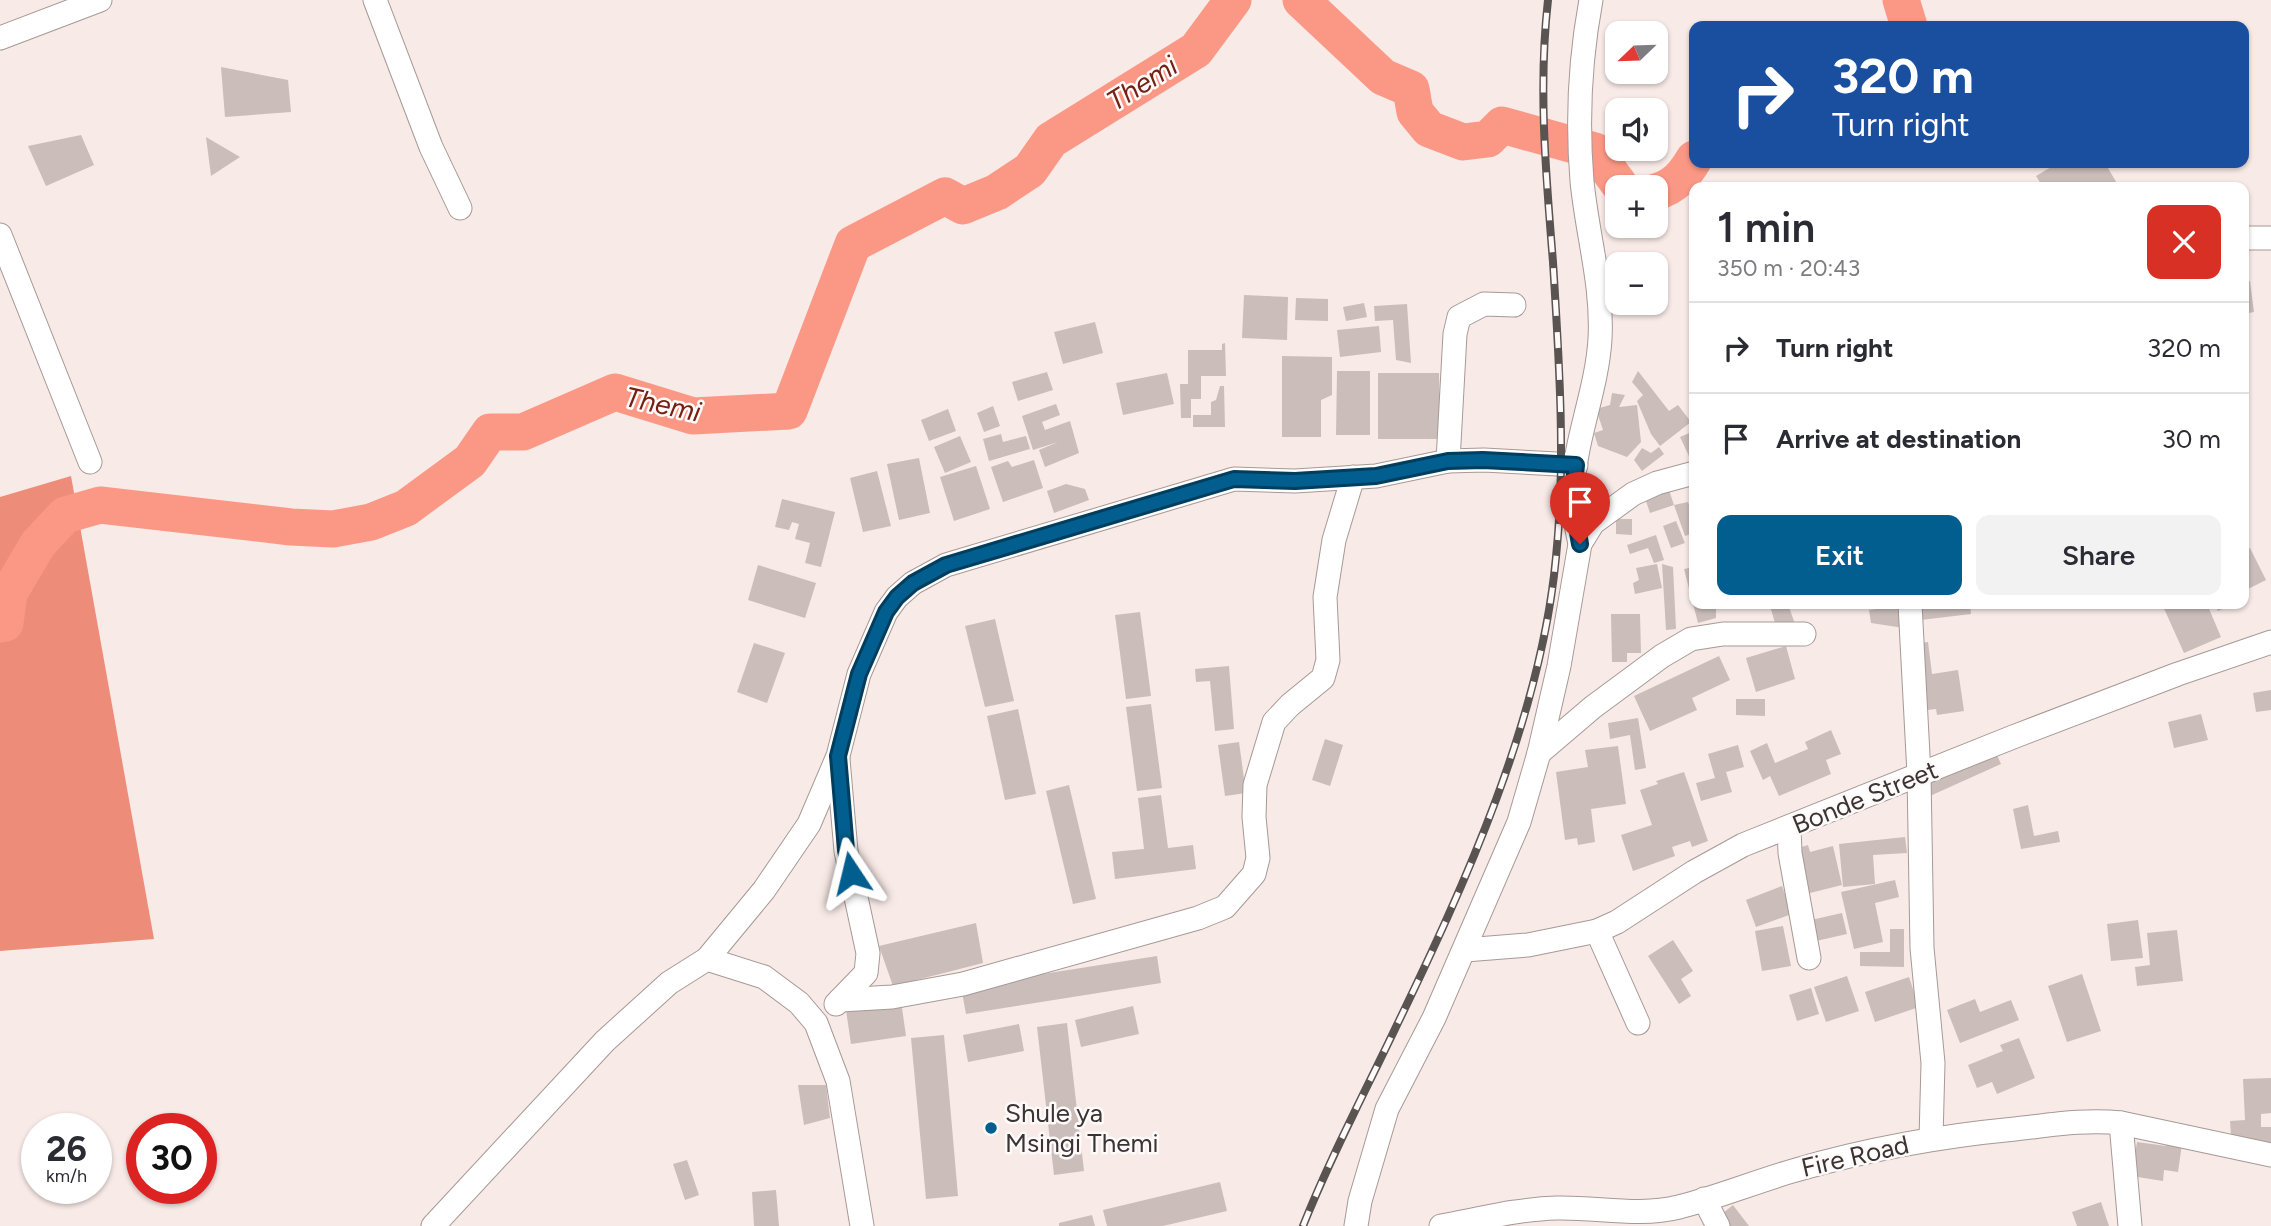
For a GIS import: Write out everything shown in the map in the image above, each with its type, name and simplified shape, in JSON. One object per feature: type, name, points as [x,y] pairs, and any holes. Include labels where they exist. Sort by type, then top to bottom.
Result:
[{"type":"street","points":[[0,37],[100,0]]},
{"type":"street","points":[[375,0],[431,147],[460,208]]},
{"type":"street","points":[[1356,1226],[1360,1202],[1387,1109],[1465,950],[1518,822],[1539,753],[1566,629],[1580,544],[1574,513],[1573,487],[1600,340],[1598,276],[1582,181],[1580,95],[1591,0]]},
{"type":"street","points":[[0,235],[90,461]]},
{"type":"street","points":[[2249,238],[2271,238]]},
{"type":"street","points":[[1448,461],[1455,334],[1459,317],[1484,304],[1514,305]]},
{"type":"street","points":[[433,1226],[605,1041],[669,982],[707,958],[764,890],[809,824],[838,756],[859,674],[886,612],[897,597],[913,583],[946,565],[1234,479],[1295,481],[1376,476],[1448,461],[1576,465]]},
{"type":"street","points":[[1580,544],[1593,523],[1633,494],[1657,483],[1689,474]]},
{"type":"street","points":[[840,1000],[892,997],[963,984],[1198,918],[1225,907],[1254,874],[1258,858],[1254,817],[1255,785],[1275,722],[1290,705],[1323,678],[1328,660],[1325,597],[1334,540],[1353,477]]},
{"type":"street","points":[[1910,609],[1919,774],[1922,948],[1933,1063],[1931,1139]]},
{"type":"street","points":[[1539,753],[1592,707],[1662,656],[1691,639],[1723,634],[1804,634]]},
{"type":"street","name":"Bonde Street","points":[[1465,950],[1528,945],[1598,931],[1720,857],[1919,774],[2137,690],[2271,642]]},
{"type":"street","points":[[816,1023],[866,973],[868,953],[846,850],[838,756]]},
{"type":"street","points":[[1789,828],[1790,853],[1809,958]]},
{"type":"street","points":[[1598,931],[1638,1024]]},
{"type":"street","points":[[707,958],[764,977],[799,1003],[816,1023],[838,1081],[862,1226]]},
{"type":"street","name":"Fire Road","points":[[1441,1226],[1538,1209],[1578,1217],[1678,1208],[1826,1161],[1931,1139],[2096,1121],[2121,1123],[2271,1156]]},
{"type":"street","points":[[2121,1123],[2130,1226]]},
{"type":"street","points":[[1704,1199],[1718,1226]]},
{"type":"shaded area","points":[[71,476],[154,939],[0,951],[0,497]]},
{"type":"building","points":[[221,67],[288,80],[291,112],[225,117]]},
{"type":"building","points":[[81,135],[94,165],[46,186],[28,146]]},
{"type":"building","points":[[206,137],[240,157],[211,176]]},
{"type":"building","points":[[2050,168],[2108,168],[2116,182],[2040,182],[2036,176]]},
{"type":"building","points":[[2249,281],[2254,312],[2249,313]]},
{"type":"building","points":[[1244,295],[1288,297],[1287,340],[1242,338]]},
{"type":"building","points":[[1296,298],[1328,299],[1328,321],[1295,320]]},
{"type":"building","points":[[1364,303],[1367,317],[1346,321],[1343,307]]},
{"type":"building","points":[[1407,304],[1411,363],[1396,360],[1393,320],[1375,321],[1374,306]]},
{"type":"building","points":[[1095,322],[1103,353],[1063,364],[1054,332]]},
{"type":"building","points":[[1379,326],[1381,352],[1340,357],[1337,330]]},
{"type":"building","points":[[1225,343],[1226,376],[1201,376],[1201,399],[1191,399],[1191,418],[1181,418],[1180,384],[1188,384],[1188,350],[1222,350],[1222,344]]},
{"type":"building","points":[[1282,356],[1332,357],[1332,395],[1321,400],[1321,437],[1282,437]]},
{"type":"building","points":[[1337,371],[1370,371],[1370,435],[1336,435]]},
{"type":"building","points":[[1638,371],[1669,411],[1678,405],[1689,419],[1689,424],[1660,446],[1651,434],[1637,401],[1643,395],[1632,382]]},
{"type":"building","points":[[1047,372],[1053,390],[1018,401],[1012,382]]},
{"type":"building","points":[[1167,373],[1174,404],[1123,415],[1116,383]]},
{"type":"building","points":[[1378,373],[1439,373],[1440,439],[1378,439]]},
{"type":"building","points":[[1220,386],[1224,386],[1225,427],[1193,427],[1193,415],[1211,415],[1211,402],[1216,400]]},
{"type":"building","points":[[1612,393],[1625,395],[1619,407],[1637,405],[1641,442],[1627,457],[1598,446],[1594,433],[1603,430],[1596,409],[1610,405]]},
{"type":"building","points":[[1056,404],[1060,415],[1042,422],[1045,430],[1070,421],[1079,453],[1045,467],[1039,450],[1058,442],[1033,450],[1022,416]]},
{"type":"building","points":[[993,406],[1000,426],[984,432],[977,413]]},
{"type":"building","points":[[948,409],[956,431],[929,441],[921,420]]},
{"type":"building","points":[[1689,433],[1689,456],[1680,437]]},
{"type":"building","points":[[1001,434],[1003,442],[1026,436],[1030,449],[989,461],[983,439]]},
{"type":"building","points":[[960,436],[971,462],[945,473],[934,447]]},
{"type":"building","points":[[1659,447],[1664,454],[1642,471],[1634,460],[1642,448],[1651,453]]},
{"type":"building","points":[[919,458],[930,513],[899,520],[887,464]]},
{"type":"building","points":[[1034,460],[1043,488],[1003,502],[991,467],[1008,461],[1012,467]]},
{"type":"building","points":[[976,466],[990,509],[954,521],[940,477]]},
{"type":"building","points":[[877,471],[891,526],[863,532],[850,478]]},
{"type":"building","points":[[1066,484],[1085,489],[1089,500],[1054,513],[1047,491]]},
{"type":"building","points":[[1668,487],[1674,505],[1650,513],[1644,495]]},
{"type":"building","points":[[782,499],[835,512],[821,567],[805,563],[810,543],[795,539],[799,524],[792,522],[789,530],[775,527]]},
{"type":"building","points":[[1688,502],[1689,535],[1685,536],[1674,505]]},
{"type":"building","points":[[1616,519],[1632,519],[1632,535],[1616,534]]},
{"type":"building","points":[[1676,521],[1685,543],[1671,548],[1663,526]]},
{"type":"building","points":[[1656,535],[1664,560],[1654,563],[1648,548],[1630,554],[1627,545]]},
{"type":"building","points":[[2249,548],[2266,580],[2249,588]]},
{"type":"building","points":[[1657,564],[1662,588],[1635,594],[1633,583],[1639,580],[1636,568]]},
{"type":"building","points":[[1662,564],[1673,567],[1676,629],[1666,630]]},
{"type":"building","points":[[758,565],[816,583],[805,618],[748,600]]},
{"type":"building","points":[[1689,568],[1689,588],[1684,569]]},
{"type":"building","points":[[1694,609],[1716,609],[1716,618],[1698,623]]},
{"type":"building","points":[[1771,609],[1790,609],[1795,624],[1777,630]]},
{"type":"building","points":[[1902,609],[1904,628],[1871,623],[1869,610]]},
{"type":"building","points":[[1920,609],[1970,609],[1971,614],[1921,620]]},
{"type":"building","points":[[2164,609],[2209,609],[2221,637],[2184,653]]},
{"type":"building","points":[[1140,612],[1151,696],[1126,699],[1115,615]]},
{"type":"building","points":[[1611,614],[1640,614],[1641,653],[1627,653],[1627,662],[1612,662]]},
{"type":"building","points":[[995,619],[1014,701],[985,707],[965,626]]},
{"type":"building","points":[[1928,642],[1932,674],[1958,670],[1964,711],[1937,715],[1936,709],[1912,712],[1902,646]]},
{"type":"building","points":[[754,643],[785,653],[767,703],[737,692]]},
{"type":"building","points":[[1786,646],[1795,679],[1756,692],[1746,658]]},
{"type":"building","points":[[1719,656],[1730,680],[1692,698],[1697,710],[1650,731],[1634,696]]},
{"type":"building","points":[[1229,666],[1234,729],[1215,731],[1210,681],[1196,682],[1195,669]]},
{"type":"building","points":[[2271,690],[2271,710],[2256,712],[2253,693]]},
{"type":"building","points":[[1736,699],[1765,699],[1765,716],[1736,715]]},
{"type":"building","points":[[1151,704],[1162,788],[1137,791],[1126,707]]},
{"type":"building","points":[[1018,709],[1036,794],[1005,800],[987,716]]},
{"type":"building","points":[[2201,714],[2208,740],[2174,748],[2168,722]]},
{"type":"building","points":[[1638,718],[1646,768],[1635,770],[1630,735],[1610,739],[1608,723]]},
{"type":"building","points":[[1831,730],[1841,754],[1826,760],[1831,774],[1779,796],[1770,776],[1763,780],[1750,751],[1767,743],[1775,763],[1808,749],[1805,742]]},
{"type":"building","points":[[1325,739],[1343,745],[1330,786],[1312,780]]},
{"type":"building","points":[[1239,742],[1246,793],[1225,796],[1218,745]]},
{"type":"building","points":[[1991,742],[2001,764],[1921,800],[1911,778]]},
{"type":"building","points":[[1738,745],[1744,767],[1726,772],[1732,792],[1701,801],[1696,783],[1715,778],[1708,754]]},
{"type":"building","points":[[1618,746],[1626,804],[1591,809],[1595,842],[1578,845],[1577,838],[1565,840],[1556,772],[1588,767],[1585,750]]},
{"type":"building","points":[[1684,772],[1708,841],[1692,847],[1690,841],[1672,847],[1675,856],[1633,871],[1621,835],[1652,825],[1640,790],[1658,784],[1656,781]]},
{"type":"building","points":[[1069,785],[1096,899],[1073,904],[1046,791]]},
{"type":"building","points":[[1161,795],[1168,848],[1193,845],[1196,869],[1115,879],[1112,852],[1144,849],[1138,798]]},
{"type":"building","points":[[2028,805],[2034,836],[2058,831],[2060,842],[2021,849],[2013,809]]},
{"type":"building","points":[[1905,837],[1907,853],[1873,855],[1875,884],[1843,887],[1839,844]]},
{"type":"building","points":[[1808,845],[1810,852],[1833,846],[1842,885],[1806,894],[1795,849]]},
{"type":"building","points":[[1895,880],[1899,897],[1875,903],[1883,942],[1854,949],[1841,892]]},
{"type":"building","points":[[1782,886],[1792,914],[1756,927],[1746,900]]},
{"type":"building","points":[[1842,913],[1847,934],[1816,941],[1811,920]]},
{"type":"building","points":[[2138,920],[2143,958],[2111,961],[2107,924]]},
{"type":"building","points":[[976,923],[983,963],[893,986],[879,946]]},
{"type":"building","points":[[1783,926],[1791,966],[1762,971],[1755,931]]},
{"type":"building","points":[[1890,929],[1904,929],[1904,967],[1860,966],[1860,952],[1890,952]]},
{"type":"building","points":[[2177,930],[2183,981],[2137,986],[2135,967],[2150,965],[2147,933]]},
{"type":"building","points":[[1673,940],[1693,971],[1681,979],[1691,996],[1679,1004],[1648,956]]},
{"type":"building","points":[[1157,956],[1161,983],[966,1014],[961,987]]},
{"type":"building","points":[[2082,974],[2101,1031],[2067,1042],[2048,986]]},
{"type":"building","points":[[1847,976],[1859,1011],[1826,1022],[1814,987]]},
{"type":"building","points":[[1909,977],[1919,1007],[1875,1022],[1865,992]]},
{"type":"building","points":[[1811,988],[1819,1014],[1797,1021],[1789,995]]},
{"type":"building","points":[[1975,999],[1980,1012],[2011,1000],[2019,1020],[1960,1043],[1947,1010]]},
{"type":"building","points":[[901,1001],[906,1036],[851,1044],[846,1010]]},
{"type":"building","points":[[1133,1006],[1139,1034],[1081,1047],[1075,1020]]},
{"type":"building","points":[[1067,1023],[1084,1171],[1054,1175],[1037,1027]]},
{"type":"building","points":[[1019,1024],[1024,1051],[968,1062],[963,1035]]},
{"type":"building","points":[[944,1035],[958,1196],[926,1199],[911,1038]]},
{"type":"building","points":[[2019,1038],[2035,1078],[1997,1094],[1992,1082],[1977,1088],[1968,1065],[2003,1051],[2000,1045]]},
{"type":"building","points":[[2271,1078],[2271,1113],[2261,1114],[2261,1127],[2271,1127],[2271,1148],[2232,1149],[2230,1121],[2245,1120],[2243,1079]]},
{"type":"building","points":[[798,1085],[826,1085],[830,1118],[804,1125]]},
{"type":"building","points":[[2166,1141],[2182,1144],[2178,1172],[2164,1170],[2163,1181],[2131,1176],[2137,1142],[2166,1146]]},
{"type":"building","points":[[687,1160],[699,1195],[685,1200],[673,1164]]},
{"type":"building","points":[[1220,1182],[1227,1211],[1163,1226],[1107,1226],[1103,1210]]},
{"type":"building","points":[[776,1190],[779,1226],[754,1226],[752,1192]]},
{"type":"building","points":[[2101,1202],[2109,1226],[2077,1226],[2072,1212]]},
{"type":"building","points":[[1733,1205],[1749,1226],[1725,1226],[1718,1217]]},
{"type":"building","points":[[1092,1215],[1095,1226],[1059,1226],[1059,1223]]},
{"type":"waterway","name":"Themi","points":[[0,624],[5,623],[9,593],[38,544],[65,515],[100,505],[291,527],[333,529],[371,522],[406,508],[470,461],[490,432],[523,432],[615,392],[693,416],[789,411],[853,244],[945,196],[963,206],[997,192],[1030,170],[1051,140],[1196,50],[1233,0]]},
{"type":"waterway","name":"Themi","points":[[1301,0],[1383,77],[1411,89],[1415,112],[1429,129],[1463,142],[1488,139],[1502,125],[1595,151],[1612,175]]},
{"type":"waterway","name":"Themi","points":[[1901,0],[1907,21]]},
{"type":"waterway","name":"Themi","points":[[1668,187],[1689,167]]},
{"type":"railway","points":[[1303,1226],[1473,859],[1517,739],[1548,618],[1561,484],[1557,335],[1544,131],[1548,0]]},
{"type":"place","name":"Shule ya Msingi Themi","points":[[991,1128]]},
{"type":"route","points":[[851,873],[846,850],[838,756],[859,674],[886,612],[897,597],[913,583],[946,565],[1234,479],[1295,481],[1376,476],[1448,461],[1576,465],[1574,513],[1580,544]]}]
